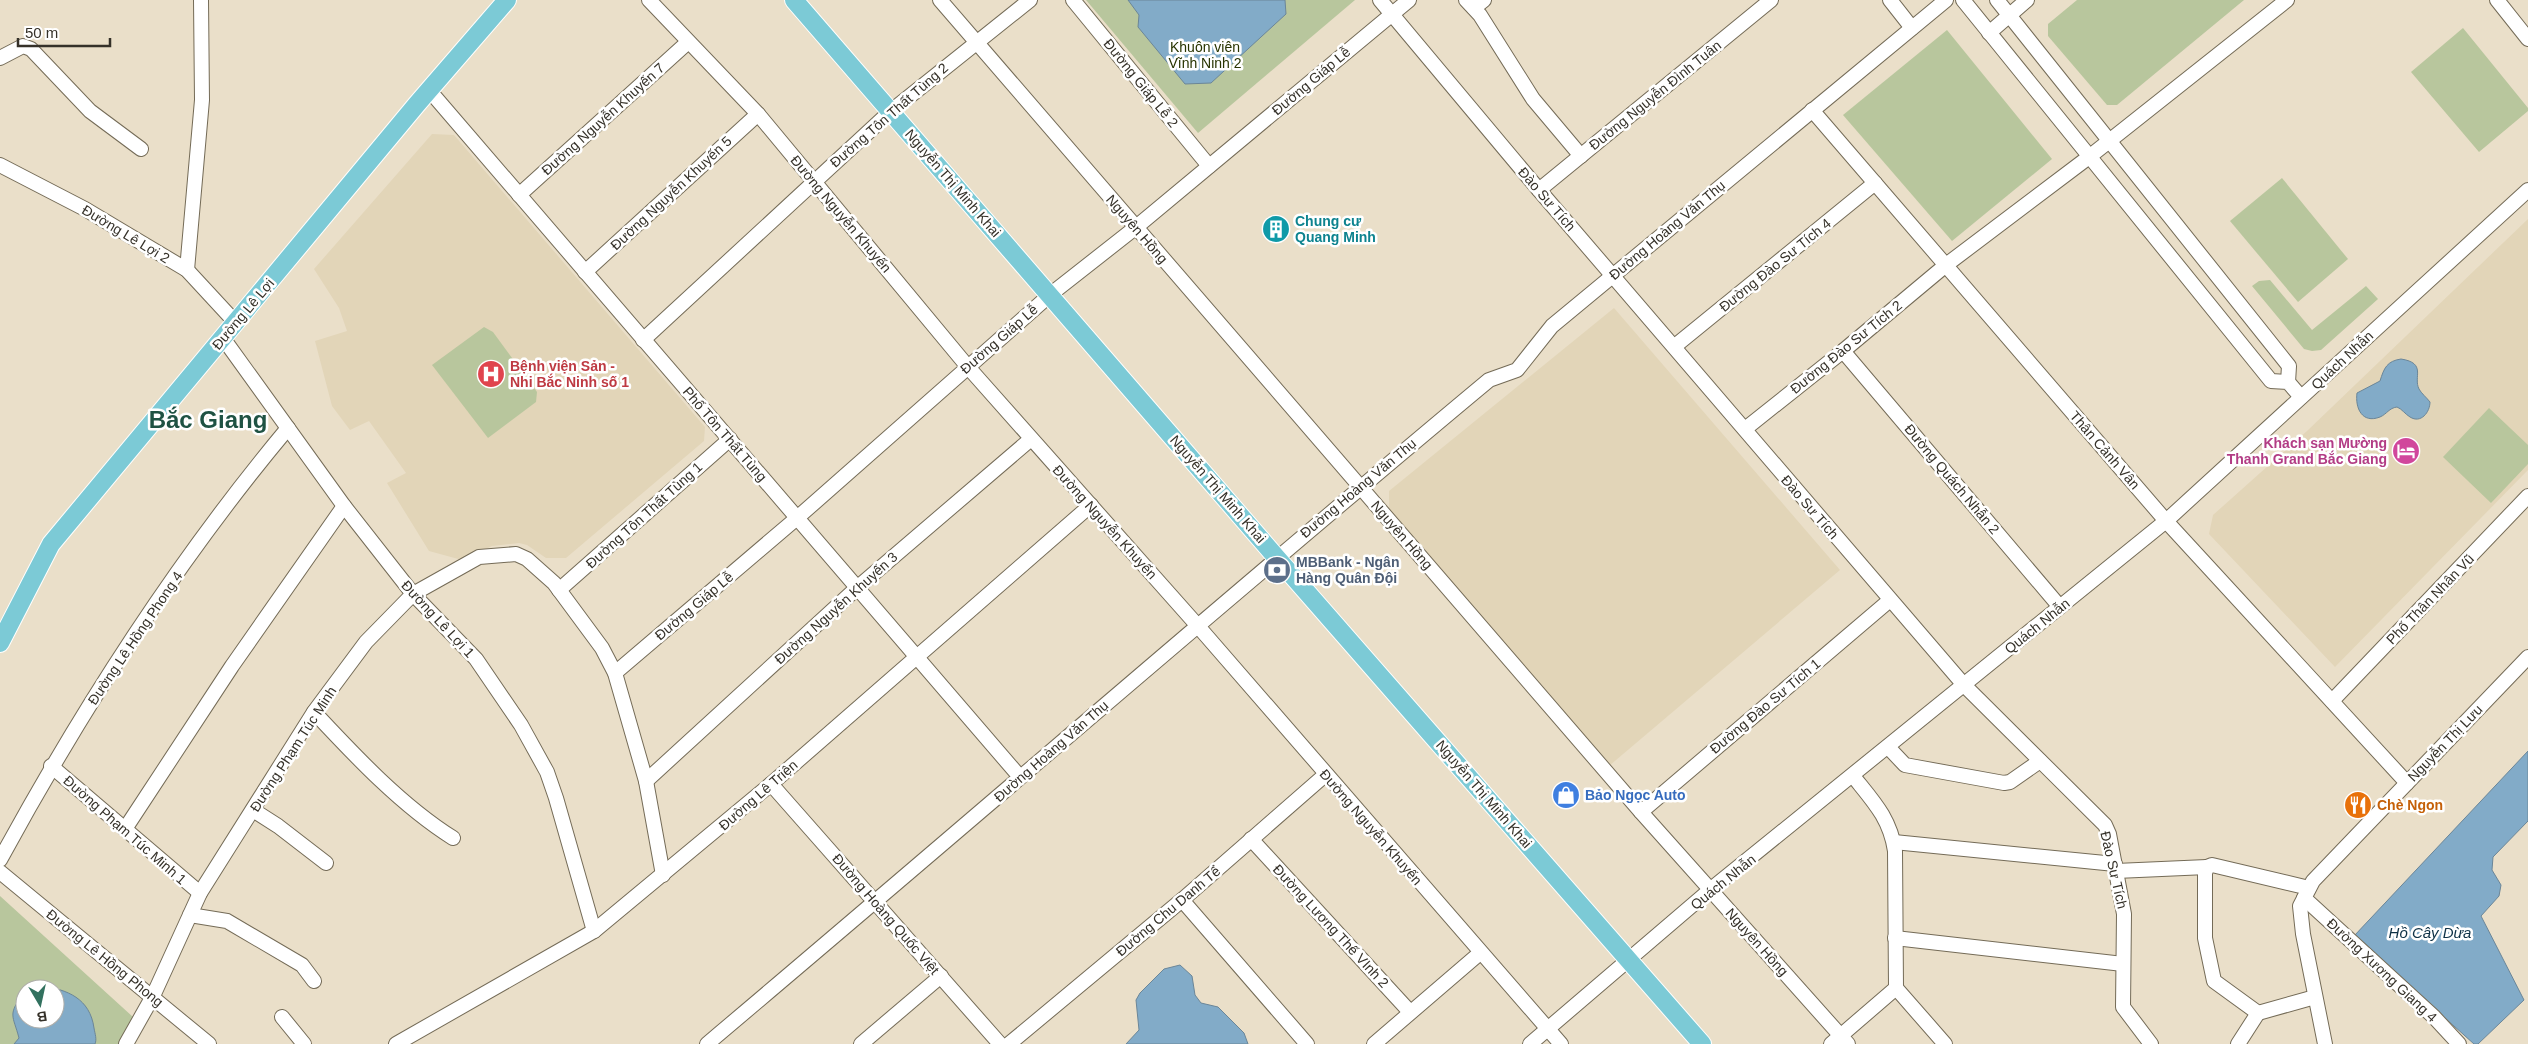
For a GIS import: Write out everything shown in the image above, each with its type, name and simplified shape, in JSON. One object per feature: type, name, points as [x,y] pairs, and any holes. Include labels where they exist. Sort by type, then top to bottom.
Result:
[{"type":"main road","name":"Đường Lê Lợi","points":[[0,643],[51,544],[429,90],[507,0]]},
{"type":"main road","name":"Nguyễn Thị Minh Khai","points":[[794,0],[1051,294],[1276,557],[1702,1044]]},
{"type":"street","points":[[187,270],[202,100],[201,0]]},
{"type":"street","name":"Đường Nguyễn Khuyến","points":[[649,0],[687,42],[758,114],[1031,440],[1197,625],[1560,1044]]},
{"type":"street","name":"Nguyên Hồng","points":[[940,0],[1135,228],[1361,486],[1840,1041]]},
{"type":"street","name":"Đường Tôn Thất Tùng 2","points":[[643,340],[814,180],[890,112],[1030,0]]},
{"type":"street","name":"Đường Giáp Lễ 2","points":[[1073,0],[1209,166]]},
{"type":"street","name":"Đào Sư Tích","points":[[1380,0],[1539,190],[1614,274],[1964,685],[2105,825],[2116,868],[2124,914],[2124,1007],[2151,1044]]},
{"type":"street","name":"Đường Giáp Lễ","points":[[615,674],[797,518],[1051,294],[1135,228],[1409,0]]},
{"type":"street","points":[[1890,0],[1912,28]]},
{"type":"street","name":"Đường Hoàng Văn Thụ","points":[[706,1044],[876,902],[1361,486],[1489,380],[1517,370],[1552,326],[1946,0]]},
{"type":"street","points":[[1963,0],[2271,381],[2288,382]]},
{"type":"street","points":[[1996,0],[2010,15],[2108,141],[2289,366],[2288,382],[2301,397]]},
{"type":"street","points":[[1989,34],[2027,0]]},
{"type":"street","name":"Đường Đào Sư Tích 2","points":[[1745,428],[1844,351],[1946,265],[2090,157],[2287,0]]},
{"type":"street","points":[[2498,0],[2528,39]]},
{"type":"street","name":"Đường Nguyễn Đình Tuân","points":[[1539,190],[1769,1]]},
{"type":"street","points":[[1475,3],[1534,99],[1581,156]]},
{"type":"street","name":"Đường Nguyễn Khuyến 7","points":[[519,195],[687,42]]},
{"type":"street","points":[[0,58],[23,46],[31,49],[90,111],[140,149]]},
{"type":"street","name":"Phố Tôn Thất Tùng","points":[[429,90],[1020,777]]},
{"type":"street","name":"Thân Cảnh Vân","points":[[1812,110],[2166,521],[2407,783]]},
{"type":"street","name":"Đường Nguyễn Khuyến 5","points":[[585,272],[758,114]]},
{"type":"street","name":"Đường Lê Lợi 2","points":[[0,165],[84,209],[187,270],[236,323]]},
{"type":"street","name":"Đường Đào Sư Tích 4","points":[[1675,346],[1875,183]]},
{"type":"street","name":"Quách Nhẫn","points":[[1530,1044],[1710,890],[2166,521],[2528,190]]},
{"type":"street","name":"Đường Lê Lợi 1","points":[[223,338],[344,506],[413,594],[476,658],[521,725],[547,772],[594,931]]},
{"type":"street","name":"Đường Quách Nhẫn 2","points":[[1844,351],[2060,607]]},
{"type":"street","name":"Đường Lê Hồng Phong 4","points":[[0,860],[51,766],[141,625],[236,491],[288,428]]},
{"type":"street","name":"Đường Tôn Thất Tùng 1","points":[[559,590],[730,439]]},
{"type":"street","name":"Đường Nguyễn Khuyến 3","points":[[646,781],[858,587],[1031,440]]},
{"type":"street","name":"Phố Thân Nhân Vũ","points":[[2332,701],[2528,496]]},
{"type":"street","name":"Đường Lê Triện","points":[[396,1044],[594,931],[771,784],[916,655],[1091,505]]},
{"type":"street","points":[[125,830],[232,666],[344,506]]},
{"type":"street","name":"Đường Phạm Túc Minh","points":[[126,1044],[153,996],[200,894],[314,712],[366,642],[413,594],[479,557],[502,553],[516,554],[527,559],[559,590],[602,648],[615,674],[646,781],[663,875]]},
{"type":"street","name":"Đường Đào Sư Tích 1","points":[[1641,812],[1890,600]]},
{"type":"street","name":"Nguyễn Thị Lưu","points":[[2307,893],[2313,881],[2528,657]]},
{"type":"street","points":[[314,712],[347,748],[416,811],[439,830],[453,838]]},
{"type":"street","points":[[1888,747],[1905,765],[2004,783],[2010,782],[2040,761]]},
{"type":"street","name":"Đường Phạm Túc Minh 1","points":[[51,766],[200,894]]},
{"type":"street","name":"Đường Chu Danh Tể","points":[[1009,1044],[1182,900],[1325,775]]},
{"type":"street","points":[[1853,776],[1884,816],[1892,832],[1894,842],[1896,988],[1945,1044]]},
{"type":"street","name":"Đường Hoàng Quốc Việt","points":[[771,784],[1000,1044]]},
{"type":"street","points":[[253,810],[278,826],[326,864]]},
{"type":"street","name":"Đường Lương Thế VInh 2","points":[[1251,839],[1410,1012]]},
{"type":"street","points":[[1894,842],[2116,868],[2207,867],[2212,865],[2307,893],[2300,906],[2303,934],[2325,1044]]},
{"type":"street","points":[[2207,867],[2205,872],[2205,938],[2211,972],[2218,985],[2258,1013]]},
{"type":"street","name":"Đường Lê Hồng Phong","points":[[0,872],[209,1044]]},
{"type":"street","name":"Đường Xương Giang 4","points":[[2307,893],[2434,1017],[2459,1044]]},
{"type":"street","points":[[1182,900],[1307,1044]]},
{"type":"street","points":[[190,915],[227,921],[302,965],[314,981]]},
{"type":"street","points":[[1895,938],[2123,964]]},
{"type":"street","points":[[1374,1044],[1480,953]]},
{"type":"street","points":[[861,1044],[941,976]]},
{"type":"street","points":[[1840,1041],[1896,988]]},
{"type":"street","points":[[2238,1044],[2258,1013],[2315,998]]},
{"type":"street","points":[[282,1017],[304,1044]]},
{"type":"shaded area","name":"Bệnh viện Sản - Nhi Bắc Ninh số 1","points":[[432,134],[454,135],[705,427],[704,441],[566,558],[546,558],[527,545],[519,543],[492,546],[462,560],[429,551],[387,483],[406,473],[369,421],[350,430],[332,406],[315,341],[347,331],[339,308],[314,269]]},
{"type":"shaded area","name":"Khách sạn Mường Thanh Grand Bắc Giang","points":[[2528,219],[2528,470],[2335,667],[2209,534],[2213,515],[2307,431]]},
{"type":"shaded area","points":[[1614,308],[1840,570],[1609,766],[1389,512],[1389,491]]},
{"type":"green space","name":"Khuôn viên Vĩnh Ninh 2","points":[[1086,0],[1355,0],[1198,133]]},
{"type":"green space","points":[[2077,0],[2244,0],[2117,105],[2107,105],[2048,36],[2048,24]]},
{"type":"green space","points":[[2463,28],[2528,108],[2528,111],[2479,152],[2411,72]]},
{"type":"green space","points":[[1947,30],[2052,159],[1952,241],[1843,115]]},
{"type":"green space","points":[[2282,178],[2348,259],[2298,302],[2230,221]]},
{"type":"green space","points":[[2270,280],[2312,330],[2366,286],[2378,299],[2321,350],[2312,351],[2304,349],[2252,286],[2259,281]]},
{"type":"green space","points":[[484,327],[493,332],[537,392],[536,402],[488,438],[432,365]]},
{"type":"green space","points":[[2489,408],[2528,445],[2528,464],[2491,503],[2443,457]]},
{"type":"green space","points":[[0,896],[133,1017],[119,1044],[0,1044]]},
{"type":"water","points":[[1128,0],[1285,0],[1286,14],[1211,83],[1185,84],[1138,27],[1139,15]]},
{"type":"water","points":[[2401,359],[2409,361],[2417,367],[2419,389],[2430,402],[2427,413],[2421,418],[2414,419],[2397,407],[2374,419],[2364,416],[2357,404],[2357,393],[2380,381],[2389,363]]},
{"type":"water","name":"Hồ Cây Dừa","points":[[2528,751],[2528,821],[2493,857],[2492,870],[2501,885],[2499,896],[2481,916],[2524,1000],[2478,1044],[2474,1044],[2354,936]]},
{"type":"water","points":[[1180,965],[1192,976],[1195,995],[1201,1003],[1218,1007],[1244,1033],[1248,1044],[1126,1044],[1139,1030],[1136,1000],[1140,993],[1164,969]]},
{"type":"water","points":[[65,992],[76,997],[88,1010],[92,1018],[96,1040],[95,1044],[14,1044],[19,1038],[16,1029],[65,1029]]},
{"type":"water","points":[[15,1006],[15,1025],[13,1019]]},
{"type":"place","name":"Chung cư Quang Minh","points":[[1276,229]]},
{"type":"place","name":"Bệnh viện Sản - Nhi Bắc Ninh số 1","points":[[491,374]]},
{"type":"place","name":"Khách sạn Mường Thanh Grand Bắc Giang","points":[[2406,451]]},
{"type":"place","name":"MBBank - Ngân Hàng Quân Đội","points":[[1277,570]]},
{"type":"place","name":"Bảo Ngọc Auto","points":[[1566,795]]},
{"type":"place","name":"Chè Ngon","points":[[2358,805]]},
{"type":"district","name":"Bắc Giang","points":[[208,420]]}]
